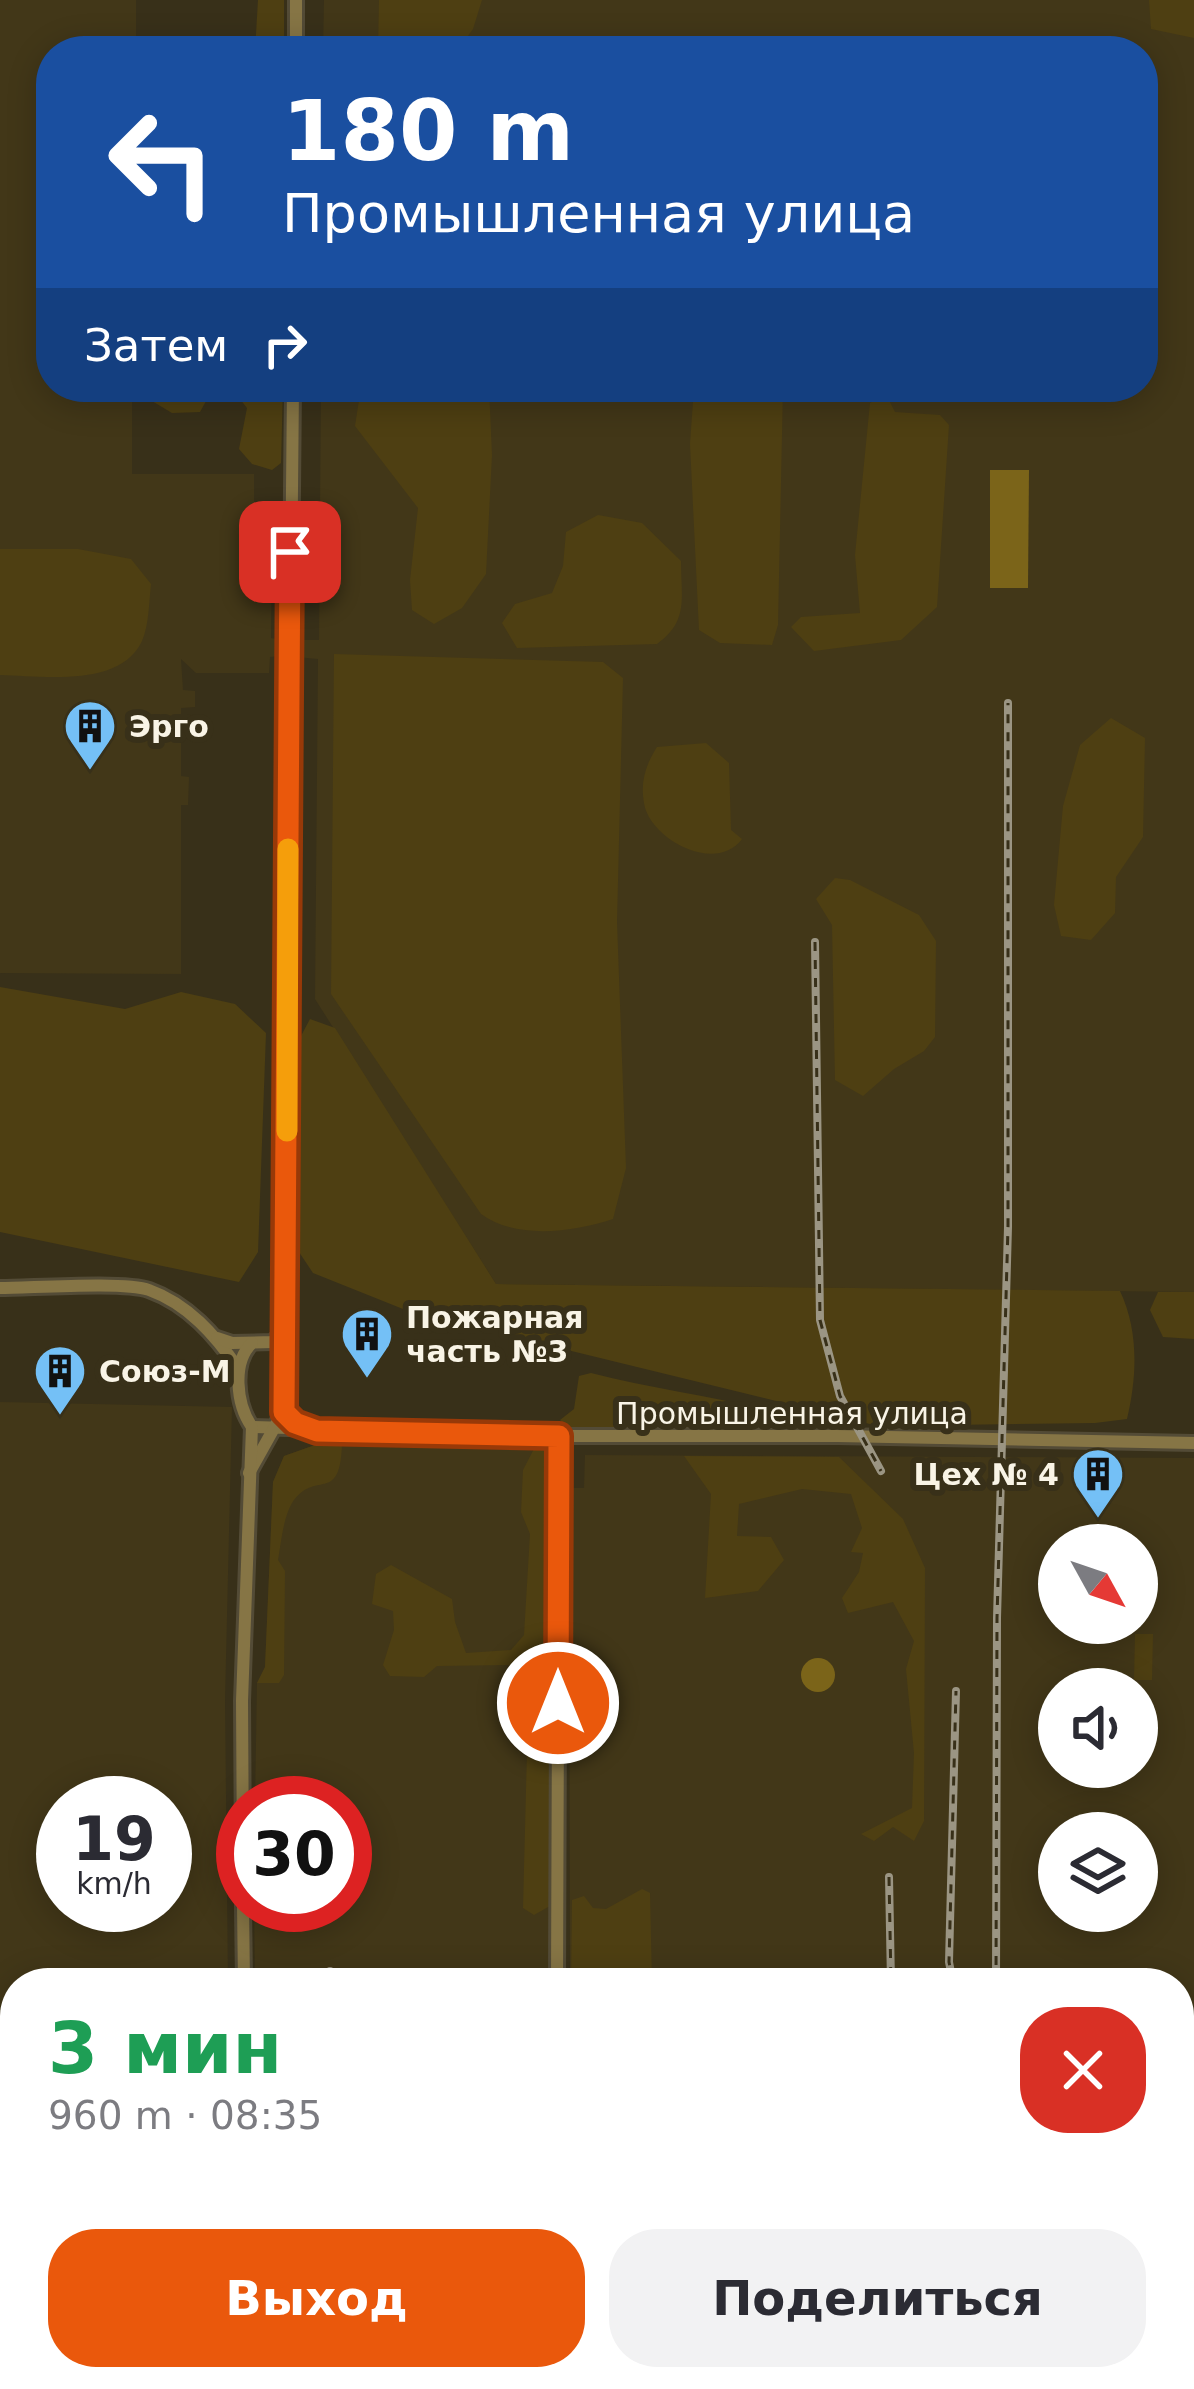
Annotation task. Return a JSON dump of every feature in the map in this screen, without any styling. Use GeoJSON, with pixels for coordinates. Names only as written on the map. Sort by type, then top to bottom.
{"type":"FeatureCollection","features":[{"type":"Feature","properties":{"kind":"street"},"geometry":{"type":"LineString","coordinates":[[296,0],[296,36]]}},
{"type":"Feature","properties":{"kind":"street"},"geometry":{"type":"LineString","coordinates":[[249,1473],[284,1412],[293,402]]}},
{"type":"Feature","properties":{"kind":"street"},"geometry":{"type":"LineString","coordinates":[[0,1288],[145,1288],[186,1310],[216,1337],[238,1368]]}},
{"type":"Feature","properties":{"kind":"street"},"geometry":{"type":"LineString","coordinates":[[216,1337],[272,1342],[286,1330]]}},
{"type":"Feature","properties":{"kind":"street"},"geometry":{"type":"LineString","coordinates":[[272,1342],[285,1355]]}},
{"type":"Feature","properties":{"kind":"street"},"geometry":{"type":"LineString","coordinates":[[242,1776],[252,1427],[245,1418],[238,1368],[242,1353],[252,1343]]}},
{"type":"Feature","properties":{"kind":"street"},"geometry":{"type":"LineString","coordinates":[[284,1412],[295,1423],[317,1431]]}},
{"type":"Feature","properties":{"kind":"street","name":"Промышленная улица"},"geometry":{"type":"LineString","coordinates":[[252,1427],[559,1436],[1194,1443]]}},
{"type":"Feature","properties":{"kind":"street"},"geometry":{"type":"LineString","coordinates":[[557,1968],[559,1436]]}},
{"type":"Feature","properties":{"kind":"street"},"geometry":{"type":"LineString","coordinates":[[243,1932],[244,1968]]}},
{"type":"Feature","properties":{"kind":"shaded area"},"geometry":{"type":"Polygon","coordinates":[[[0,0],[136,0],[136,36],[36,36],[36,402],[132,402],[132,474],[254,474],[254,532],[272,533],[271,638],[281,640],[280,656],[270,657],[269,673],[196,673],[181,659],[183,690],[195,691],[195,707],[181,708],[181,776],[189,777],[188,805],[181,805],[181,974],[0,973],[0,0]]]}},
{"type":"Feature","properties":{"kind":"shaded area"},"geometry":{"type":"Polygon","coordinates":[[[258,0],[284,0],[284,36],[256,36],[258,0]]]}},
{"type":"Feature","properties":{"kind":"shaded area"},"geometry":{"type":"Polygon","coordinates":[[[324,0],[1194,0],[1194,1292],[496,1284],[315,999],[318,659],[296,657],[296,640],[319,640],[321,402],[1158,402],[1158,36],[323,36],[324,0]]]}},
{"type":"Feature","properties":{"kind":"shaded area"},"geometry":{"type":"Polygon","coordinates":[[[379,0],[482,0],[468,36],[378,36],[379,0]]]}},
{"type":"Feature","properties":{"kind":"shaded area"},"geometry":{"type":"Polygon","coordinates":[[[1149,0],[1194,0],[1194,38],[1151,29],[1149,0]]]}},
{"type":"Feature","properties":{"kind":"shaded area"},"geometry":{"type":"Polygon","coordinates":[[[154,402],[206,402],[200,412],[172,413],[154,402]]]}},
{"type":"Feature","properties":{"kind":"shaded area"},"geometry":{"type":"Polygon","coordinates":[[[242,402],[283,402],[281,463],[272,470],[252,464],[239,449],[247,408],[242,402]]]}},
{"type":"Feature","properties":{"kind":"shaded area"},"geometry":{"type":"Polygon","coordinates":[[[359,402],[490,402],[486,574],[462,608],[434,624],[412,610],[410,580],[418,508],[355,426],[359,402]]]}},
{"type":"Feature","properties":{"kind":"shaded area"},"geometry":{"type":"Polygon","coordinates":[[[693,402],[783,402],[778,625],[772,645],[720,643],[699,630],[690,444],[693,402]]]}},
{"type":"Feature","properties":{"kind":"shaded area"},"geometry":{"type":"Polygon","coordinates":[[[890,402],[895,412],[940,415],[949,425],[937,607],[901,640],[814,651],[791,627],[801,617],[860,613],[855,555],[870,403],[890,402]]]}},
{"type":"Feature","properties":{"kind":"shaded area"},"geometry":{"type":"Polygon","coordinates":[[[990,470],[1029,470],[1028,588],[990,588],[990,470]]]}},
{"type":"Feature","properties":{"kind":"shaded area"},"geometry":{"type":"Polygon","coordinates":[[[598,515],[642,523],[681,561],[681,608],[674,627],[657,644],[517,648],[502,623],[515,604],[552,593],[563,566],[566,532],[598,515]]]}},
{"type":"Feature","properties":{"kind":"shaded area"},"geometry":{"type":"Polygon","coordinates":[[[0,549],[78,549],[131,559],[151,584],[142,641],[131,656],[99,673],[0,675],[0,549]]]}},
{"type":"Feature","properties":{"kind":"shaded area"},"geometry":{"type":"Polygon","coordinates":[[[334,654],[603,662],[623,678],[617,922],[626,1168],[613,1219],[546,1231],[511,1228],[481,1214],[331,994],[334,654]]]}},
{"type":"Feature","properties":{"kind":"shaded area"},"geometry":{"type":"Polygon","coordinates":[[[1111,718],[1145,738],[1143,837],[1116,877],[1115,913],[1091,940],[1061,936],[1054,905],[1063,806],[1080,745],[1111,718]]]}},
{"type":"Feature","properties":{"kind":"shaded area"},"geometry":{"type":"Polygon","coordinates":[[[706,743],[729,763],[731,830],[742,839],[716,853],[700,853],[670,839],[649,816],[643,795],[645,774],[657,747],[706,743]]]}},
{"type":"Feature","properties":{"kind":"shaded area"},"geometry":{"type":"Polygon","coordinates":[[[835,878],[850,880],[919,915],[936,941],[935,1037],[924,1051],[863,1096],[835,1080],[832,925],[816,899],[835,878]]]}},
{"type":"Feature","properties":{"kind":"shaded area"},"geometry":{"type":"Polygon","coordinates":[[[0,987],[125,1009],[181,992],[235,1004],[266,1033],[258,1252],[239,1282],[0,1232],[0,987]]]}},
{"type":"Feature","properties":{"kind":"shaded area"},"geometry":{"type":"Polygon","coordinates":[[[310,1019],[335,1028],[496,1284],[1120,1291],[1131,1322],[1134,1354],[1127,1419],[878,1426],[408,1311],[313,1273],[299,1252],[301,1036],[310,1019]]]}},
{"type":"Feature","properties":{"kind":"shaded area"},"geometry":{"type":"Polygon","coordinates":[[[1158,1292],[1194,1292],[1194,1339],[1163,1337],[1150,1310],[1158,1292]]]}},
{"type":"Feature","properties":{"kind":"shaded area"},"geometry":{"type":"Polygon","coordinates":[[[591,1373],[765,1410],[790,1417],[792,1423],[781,1428],[568,1430],[560,1420],[574,1409],[579,1376],[591,1373]]]}},
{"type":"Feature","properties":{"kind":"shaded area"},"geometry":{"type":"Polygon","coordinates":[[[0,1402],[232,1407],[226,1776],[216,1776],[216,1932],[227,1932],[228,1968],[0,1968],[0,1402]]]}},
{"type":"Feature","properties":{"kind":"shaded area"},"geometry":{"type":"Polygon","coordinates":[[[342,1444],[337,1474],[301,1493],[286,1516],[278,1560],[285,1571],[284,1675],[279,1683],[257,1683],[265,1667],[273,1482],[284,1456],[315,1445],[342,1444]]]}},
{"type":"Feature","properties":{"kind":"shaded area"},"geometry":{"type":"Polygon","coordinates":[[[315,1445],[550,1445],[549,1968],[255,1968],[254,1932],[372,1932],[372,1776],[255,1776],[257,1683],[265,1667],[273,1482],[284,1456],[315,1445]]]}},
{"type":"Feature","properties":{"kind":"shaded area"},"geometry":{"type":"Polygon","coordinates":[[[536,1445],[550,1445],[550,1906],[534,1915],[523,1908],[529,1672],[508,1665],[437,1666],[424,1677],[390,1676],[383,1665],[394,1630],[393,1611],[372,1604],[376,1574],[391,1565],[452,1599],[466,1653],[511,1650],[524,1635],[530,1534],[521,1512],[523,1470],[536,1445]]]}},
{"type":"Feature","properties":{"kind":"shaded area"},"geometry":{"type":"Polygon","coordinates":[[[585,1455],[1194,1458],[1194,1968],[570,1968],[569,1488],[584,1488],[585,1455]]]}},
{"type":"Feature","properties":{"kind":"shaded area"},"geometry":{"type":"Polygon","coordinates":[[[684,1456],[839,1457],[903,1519],[925,1568],[924,1821],[914,1841],[893,1827],[874,1841],[861,1834],[912,1808],[914,1753],[906,1669],[914,1641],[893,1602],[848,1613],[842,1598],[859,1572],[863,1553],[851,1552],[862,1528],[851,1494],[802,1489],[739,1504],[737,1536],[771,1537],[784,1560],[758,1591],[705,1598],[711,1494],[684,1456]]]}},
{"type":"Feature","properties":{"kind":"shaded area"},"geometry":{"type":"Polygon","coordinates":[[[1135,1644],[1153,1644],[1152,1668],[1134,1668],[1135,1644]]]}},
{"type":"Feature","properties":{"kind":"shaded area"},"geometry":{"type":"Polygon","coordinates":[[[818,1658],[830,1663],[835,1675],[830,1687],[818,1692],[806,1687],[801,1675],[806,1663],[818,1658]]]}},
{"type":"Feature","properties":{"kind":"shaded area"},"geometry":{"type":"Polygon","coordinates":[[[642,1889],[650,1893],[652,1968],[571,1968],[572,1900],[584,1896],[593,1908],[606,1909],[642,1889]]]}},
{"type":"Feature","properties":{"kind":"railway"},"geometry":{"type":"LineString","coordinates":[[996,1968],[997,1618],[1008,1227],[1008,703]]}},
{"type":"Feature","properties":{"kind":"railway"},"geometry":{"type":"LineString","coordinates":[[815,942],[820,1320],[840,1396],[881,1471]]}},
{"type":"Feature","properties":{"kind":"railway"},"geometry":{"type":"LineString","coordinates":[[950,1968],[956,1691]]}},
{"type":"Feature","properties":{"kind":"railway"},"geometry":{"type":"LineString","coordinates":[[889,1877],[891,1968]]}},
{"type":"Feature","properties":{"kind":"slow traffic"},"geometry":{"type":"LineString","coordinates":[[287,1131],[288,849]]}},
{"type":"Feature","properties":{"kind":"place","name":"Эрго"},"geometry":{"type":"Point","coordinates":[90,772]}},
{"type":"Feature","properties":{"kind":"place","name":"Пожарная часть №3"},"geometry":{"type":"Point","coordinates":[367,1380]}},
{"type":"Feature","properties":{"kind":"place","name":"Союз-М"},"geometry":{"type":"Point","coordinates":[60,1417]}},
{"type":"Feature","properties":{"kind":"place","name":"Цех № 4"},"geometry":{"type":"Point","coordinates":[1098,1520]}},
{"type":"Feature","properties":{"kind":"route"},"geometry":{"type":"LineString","coordinates":[[290,552],[284,1412],[295,1423],[317,1431],[559,1436],[558,1703]]}}]}
